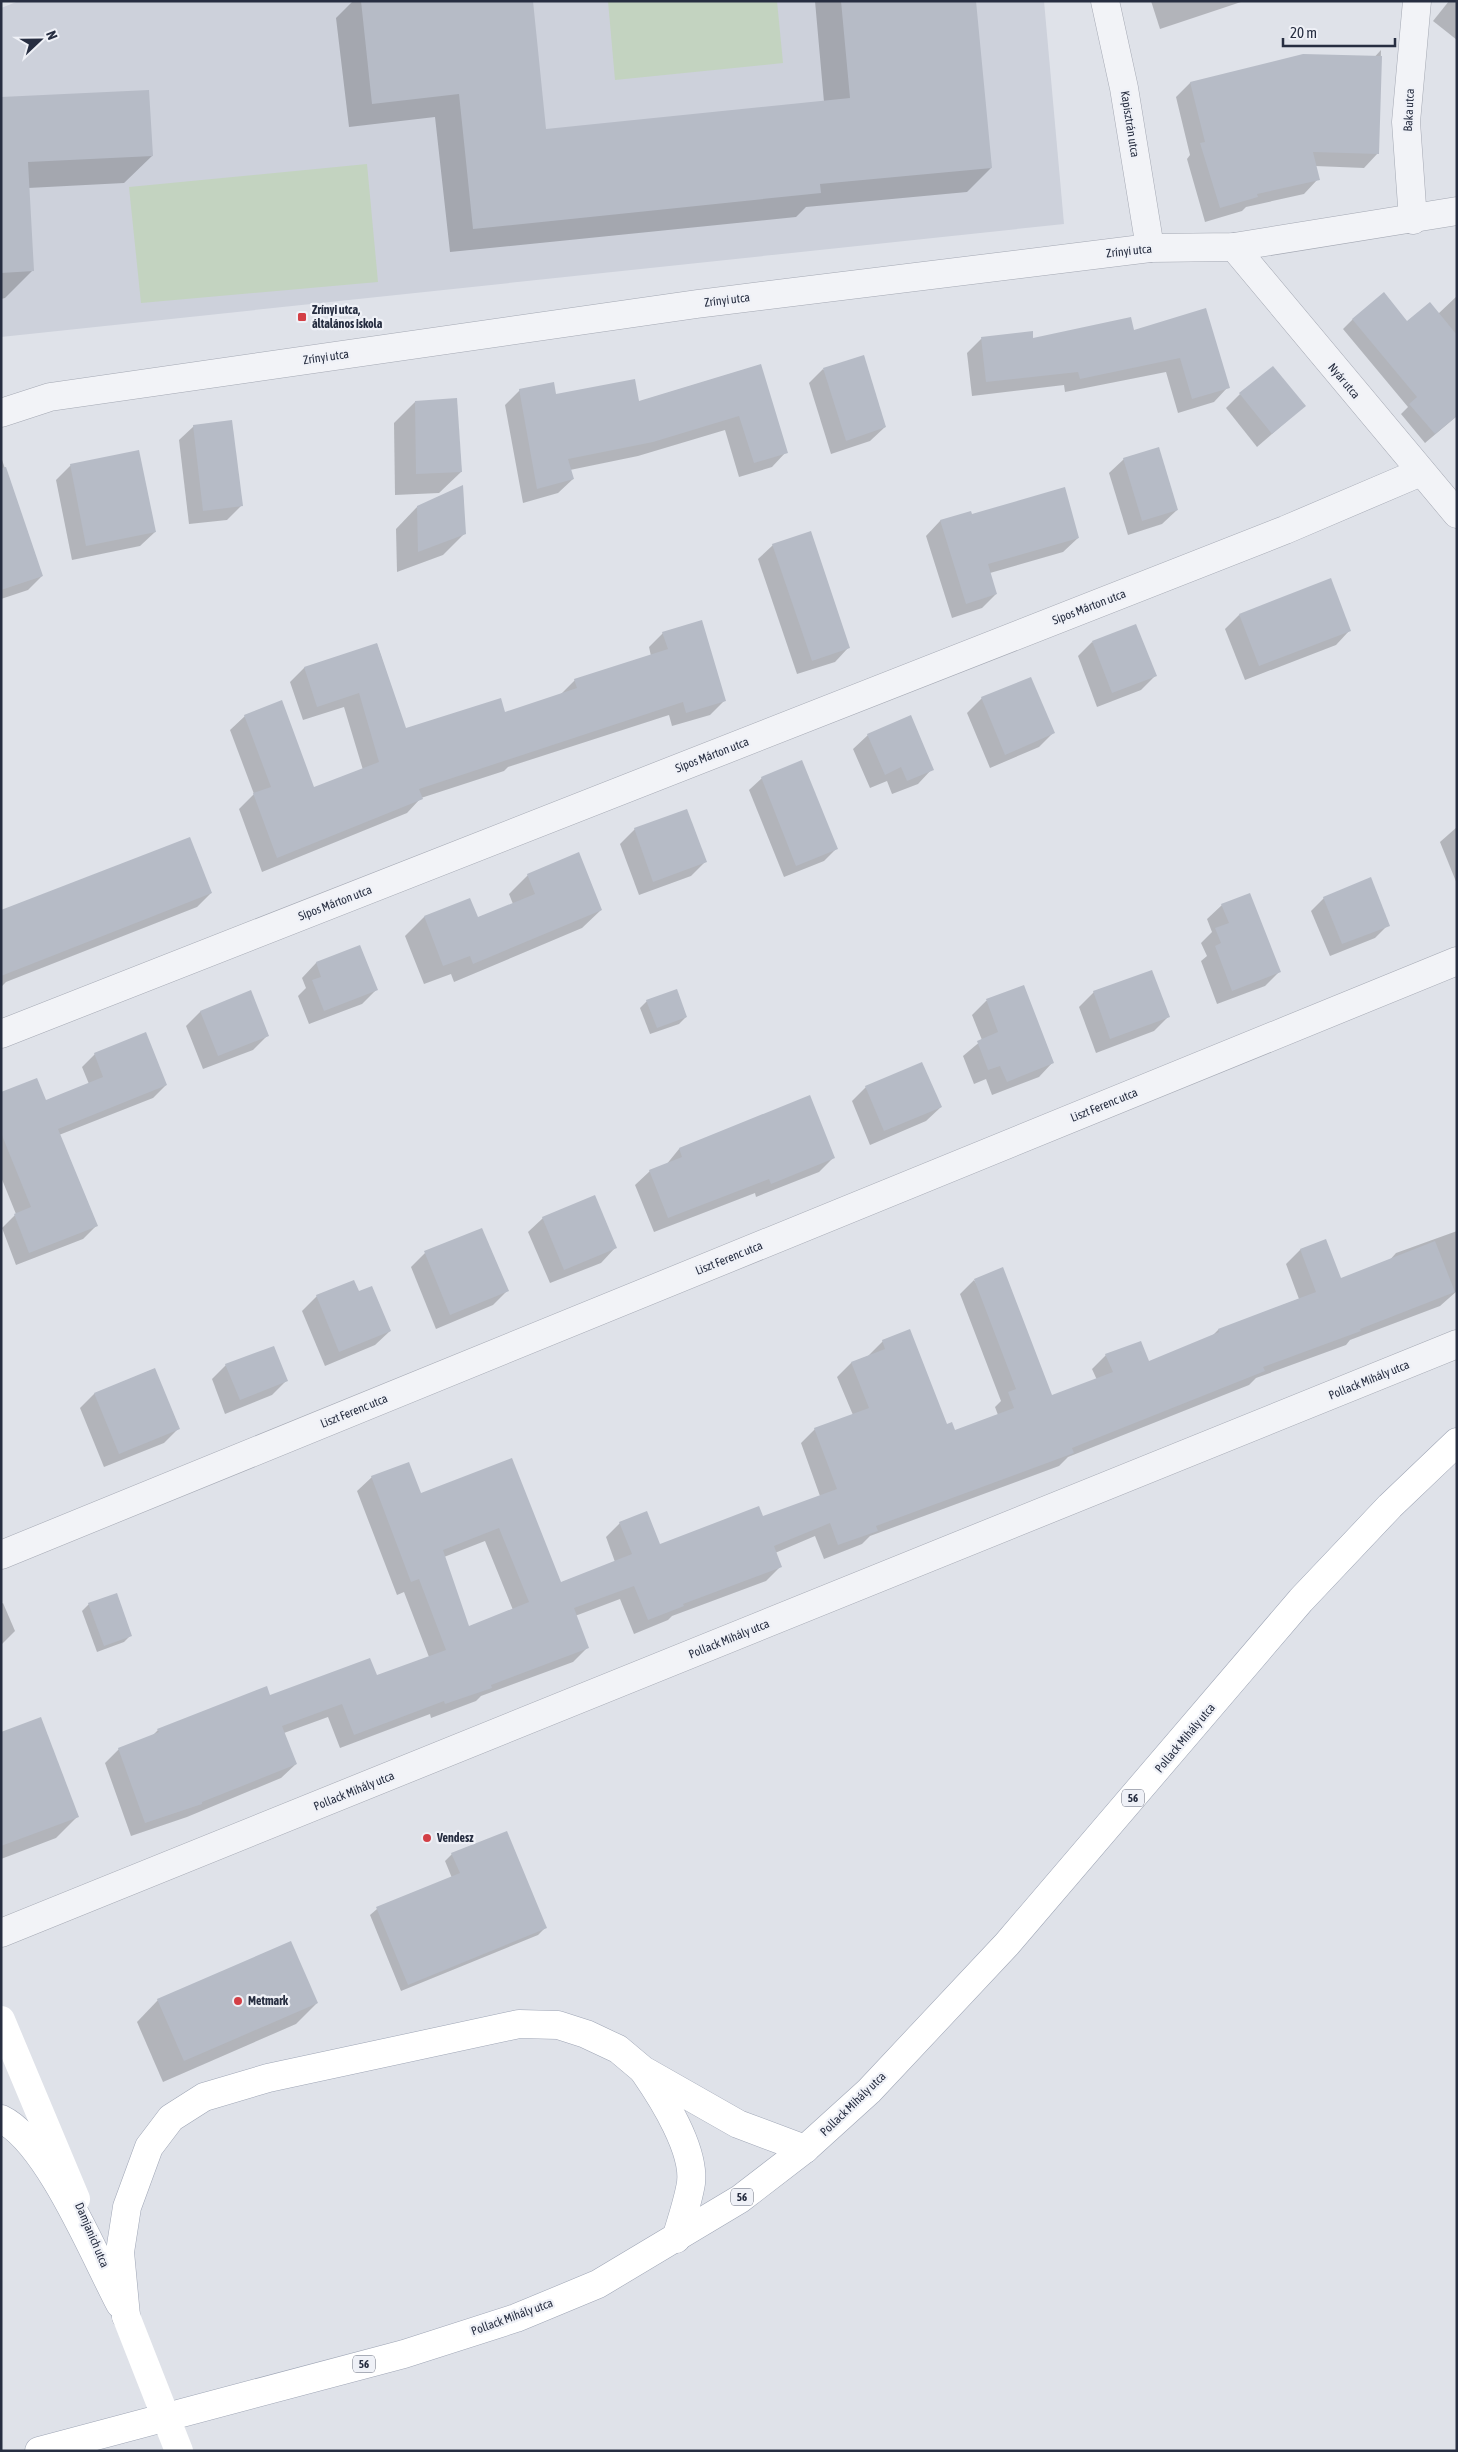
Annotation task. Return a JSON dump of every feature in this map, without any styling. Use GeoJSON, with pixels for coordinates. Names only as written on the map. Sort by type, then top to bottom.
{"type":"FeatureCollection","features":[{"type":"Feature","properties":{"kind":"main road","name":"Pollack Mihály utca"},"geometry":{"type":"LineString","coordinates":[[39,2451],[404,2354],[507,2321],[598,2284],[740,2199],[805,2149],[869,2091],[1007,1944],[1301,1600],[1390,1506],[1457,1442]]}},
{"type":"Feature","properties":{"kind":"main road","name":"Damjanich utca"},"geometry":{"type":"LineString","coordinates":[[1,2020],[126,2316],[180,2451]]}},
{"type":"Feature","properties":{"kind":"main road"},"geometry":{"type":"LineString","coordinates":[[126,2316],[120,2252],[127,2207],[149,2148],[171,2118],[204,2097],[268,2078],[519,2024],[558,2025],[586,2034],[618,2050],[643,2070],[738,2124],[805,2149]]}},
{"type":"Feature","properties":{"kind":"main road"},"geometry":{"type":"LineString","coordinates":[[643,2070],[662,2098],[687,2154],[691,2181],[676,2239]]}},
{"type":"Feature","properties":{"kind":"main road"},"geometry":{"type":"LineString","coordinates":[[1,2119],[12,2124],[34,2146],[57,2182],[126,2316]]}},
{"type":"Feature","properties":{"kind":"street","name":"Kapisztrán utca"},"geometry":{"type":"LineString","coordinates":[[1105,1],[1124,88],[1150,248]]}},
{"type":"Feature","properties":{"kind":"street","name":"Baka utca"},"geometry":{"type":"LineString","coordinates":[[1413,220],[1406,122],[1417,1]]}},
{"type":"Feature","properties":{"kind":"street","name":"Zrínyi utca"},"geometry":{"type":"LineString","coordinates":[[1,413],[50,397],[697,304],[1150,248],[1234,247],[1457,212]]}},
{"type":"Feature","properties":{"kind":"street","name":"Nyár utca"},"geometry":{"type":"LineString","coordinates":[[1234,247],[1457,514]]}},
{"type":"Feature","properties":{"kind":"street","name":"Sipos Márton utca"},"geometry":{"type":"LineString","coordinates":[[1,1034],[1285,530],[1421,472]]}},
{"type":"Feature","properties":{"kind":"street","name":"Liszt Ferenc utca"},"geometry":{"type":"LineString","coordinates":[[1,1555],[1457,961]]}},
{"type":"Feature","properties":{"kind":"street","name":"Pollack Mihály utca"},"geometry":{"type":"LineString","coordinates":[[3,1929],[1457,1344]]}},
{"type":"Feature","properties":{"kind":"shaded area"},"geometry":{"type":"Polygon","coordinates":[[[19,1],[1044,1],[1064,224],[1,337],[1,8],[19,1]]]}},
{"type":"Feature","properties":{"kind":"green space"},"geometry":{"type":"Polygon","coordinates":[[[608,1],[777,1],[783,63],[615,80],[608,1]]]}},
{"type":"Feature","properties":{"kind":"green space"},"geometry":{"type":"Polygon","coordinates":[[[367,164],[378,282],[141,303],[129,187],[367,164]]]}},
{"type":"Feature","properties":{"kind":"building"},"geometry":{"type":"Polygon","coordinates":[[[361,1],[533,1],[546,129],[850,98],[841,1],[976,1],[992,168],[820,184],[821,193],[473,229],[459,94],[372,104],[361,1]]]}},
{"type":"Feature","properties":{"kind":"building"},"geometry":{"type":"Polygon","coordinates":[[[1303,54],[1382,56],[1379,154],[1313,152],[1320,180],[1257,194],[1258,197],[1220,208],[1200,143],[1205,142],[1190,82],[1303,54]]]}},
{"type":"Feature","properties":{"kind":"building"},"geometry":{"type":"Polygon","coordinates":[[[149,90],[153,156],[28,162],[34,271],[1,273],[1,97],[149,90]]]}},
{"type":"Feature","properties":{"kind":"building"},"geometry":{"type":"Polygon","coordinates":[[[1384,292],[1407,321],[1430,302],[1457,335],[1457,416],[1435,434],[1409,404],[1417,397],[1352,319],[1384,292]]]}},
{"type":"Feature","properties":{"kind":"building"},"geometry":{"type":"Polygon","coordinates":[[[1206,308],[1230,388],[1192,399],[1180,358],[1080,379],[1078,372],[986,382],[981,337],[1033,331],[1033,338],[1131,317],[1134,330],[1206,308]]]}},
{"type":"Feature","properties":{"kind":"building"},"geometry":{"type":"Polygon","coordinates":[[[864,355],[886,427],[846,441],[823,368],[864,355]]]}},
{"type":"Feature","properties":{"kind":"building"},"geometry":{"type":"Polygon","coordinates":[[[761,364],[788,453],[754,463],[739,416],[653,442],[568,459],[574,479],[537,489],[519,389],[554,382],[556,394],[635,379],[639,401],[761,364]]]}},
{"type":"Feature","properties":{"kind":"building"},"geometry":{"type":"Polygon","coordinates":[[[1273,366],[1306,406],[1272,434],[1239,393],[1273,366]]]}},
{"type":"Feature","properties":{"kind":"building"},"geometry":{"type":"Polygon","coordinates":[[[457,398],[462,472],[416,474],[415,401],[457,398]]]}},
{"type":"Feature","properties":{"kind":"building"},"geometry":{"type":"Polygon","coordinates":[[[232,420],[243,506],[203,511],[193,425],[232,420]]]}},
{"type":"Feature","properties":{"kind":"building"},"geometry":{"type":"Polygon","coordinates":[[[1159,447],[1178,510],[1142,521],[1123,458],[1159,447]]]}},
{"type":"Feature","properties":{"kind":"building"},"geometry":{"type":"Polygon","coordinates":[[[139,450],[156,532],[86,546],[70,464],[139,450]]]}},
{"type":"Feature","properties":{"kind":"building"},"geometry":{"type":"Polygon","coordinates":[[[6,467],[43,576],[1,590],[1,468],[6,467]]]}},
{"type":"Feature","properties":{"kind":"building"},"geometry":{"type":"Polygon","coordinates":[[[463,485],[466,534],[418,552],[417,506],[463,485]]]}},
{"type":"Feature","properties":{"kind":"building"},"geometry":{"type":"Polygon","coordinates":[[[1065,487],[1079,538],[988,564],[997,594],[966,604],[940,520],[971,511],[972,514],[1065,487]]]}},
{"type":"Feature","properties":{"kind":"building"},"geometry":{"type":"Polygon","coordinates":[[[811,531],[850,648],[812,661],[772,544],[811,531]]]}},
{"type":"Feature","properties":{"kind":"building"},"geometry":{"type":"Polygon","coordinates":[[[1331,578],[1351,631],[1259,666],[1239,614],[1331,578]]]}},
{"type":"Feature","properties":{"kind":"building"},"geometry":{"type":"Polygon","coordinates":[[[702,620],[726,701],[686,713],[683,702],[419,789],[423,799],[277,858],[253,793],[271,787],[244,715],[282,700],[314,787],[379,762],[359,693],[317,707],[304,667],[377,643],[406,728],[501,698],[505,712],[577,688],[574,679],[668,649],[662,632],[702,620]]]}},
{"type":"Feature","properties":{"kind":"building"},"geometry":{"type":"Polygon","coordinates":[[[1136,624],[1157,676],[1112,693],[1092,641],[1136,624]]]}},
{"type":"Feature","properties":{"kind":"building"},"geometry":{"type":"Polygon","coordinates":[[[1031,677],[1055,733],[1005,755],[981,697],[1031,677]]]}},
{"type":"Feature","properties":{"kind":"building"},"geometry":{"type":"Polygon","coordinates":[[[911,715],[934,770],[907,781],[901,767],[885,775],[867,734],[911,715]]]}},
{"type":"Feature","properties":{"kind":"building"},"geometry":{"type":"Polygon","coordinates":[[[802,760],[838,849],[796,866],[761,777],[802,760]]]}},
{"type":"Feature","properties":{"kind":"building"},"geometry":{"type":"Polygon","coordinates":[[[687,809],[707,862],[653,882],[634,828],[687,809]]]}},
{"type":"Feature","properties":{"kind":"building"},"geometry":{"type":"Polygon","coordinates":[[[190,837],[212,893],[1,976],[1,910],[190,837]]]}},
{"type":"Feature","properties":{"kind":"building"},"geometry":{"type":"Polygon","coordinates":[[[579,852],[602,910],[473,964],[470,956],[443,966],[424,916],[470,898],[478,917],[535,894],[527,874],[579,852]]]}},
{"type":"Feature","properties":{"kind":"building"},"geometry":{"type":"Polygon","coordinates":[[[1371,877],[1390,926],[1342,944],[1323,897],[1371,877]]]}},
{"type":"Feature","properties":{"kind":"building"},"geometry":{"type":"Polygon","coordinates":[[[1250,893],[1281,972],[1232,991],[1215,946],[1221,943],[1215,928],[1229,923],[1221,904],[1250,893]]]}},
{"type":"Feature","properties":{"kind":"building"},"geometry":{"type":"Polygon","coordinates":[[[360,945],[378,990],[324,1011],[312,980],[321,977],[316,962],[360,945]]]}},
{"type":"Feature","properties":{"kind":"building"},"geometry":{"type":"Polygon","coordinates":[[[1152,970],[1170,1017],[1110,1039],[1093,991],[1152,970]]]}},
{"type":"Feature","properties":{"kind":"building"},"geometry":{"type":"Polygon","coordinates":[[[1024,985],[1054,1063],[1007,1082],[1000,1066],[988,1070],[977,1041],[998,1032],[986,999],[1024,985]]]}},
{"type":"Feature","properties":{"kind":"building"},"geometry":{"type":"Polygon","coordinates":[[[677,989],[687,1017],[657,1028],[646,1000],[677,989]]]}},
{"type":"Feature","properties":{"kind":"building"},"geometry":{"type":"Polygon","coordinates":[[[251,990],[269,1036],[218,1056],[200,1011],[251,990]]]}},
{"type":"Feature","properties":{"kind":"building"},"geometry":{"type":"Polygon","coordinates":[[[146,1032],[167,1085],[58,1129],[98,1226],[29,1253],[14,1214],[31,1207],[1,1133],[1,1092],[37,1078],[46,1100],[103,1077],[94,1053],[146,1032]]]}},
{"type":"Feature","properties":{"kind":"building"},"geometry":{"type":"Polygon","coordinates":[[[922,1062],[942,1107],[884,1131],[865,1086],[922,1062]]]}},
{"type":"Feature","properties":{"kind":"building"},"geometry":{"type":"Polygon","coordinates":[[[810,1095],[835,1158],[771,1184],[769,1179],[668,1218],[649,1170],[682,1157],[679,1148],[810,1095]]]}},
{"type":"Feature","properties":{"kind":"building"},"geometry":{"type":"Polygon","coordinates":[[[595,1195],[617,1248],[564,1270],[542,1217],[595,1195]]]}},
{"type":"Feature","properties":{"kind":"building"},"geometry":{"type":"Polygon","coordinates":[[[482,1228],[509,1291],[450,1315],[424,1251],[482,1228]]]}},
{"type":"Feature","properties":{"kind":"building"},"geometry":{"type":"Polygon","coordinates":[[[1326,1239],[1341,1278],[1435,1241],[1455,1292],[1360,1329],[1361,1331],[1263,1367],[1265,1371],[1072,1448],[1074,1453],[876,1526],[878,1531],[838,1545],[830,1523],[774,1546],[782,1567],[683,1604],[684,1606],[648,1620],[634,1586],[574,1608],[589,1648],[491,1685],[492,1688],[445,1704],[444,1701],[354,1735],[342,1704],[282,1726],[297,1764],[202,1802],[202,1804],[145,1823],[118,1748],[159,1732],[157,1729],[267,1686],[270,1695],[370,1658],[377,1675],[446,1650],[419,1579],[411,1582],[371,1476],[409,1462],[421,1493],[512,1458],[561,1582],[632,1554],[619,1522],[647,1511],[660,1544],[759,1506],[763,1516],[837,1489],[814,1428],[869,1408],[851,1362],[885,1349],[882,1340],[910,1329],[947,1424],[952,1422],[955,1430],[1014,1408],[1008,1392],[1016,1389],[974,1279],[1003,1267],[1052,1395],[1113,1372],[1105,1354],[1141,1341],[1149,1361],[1219,1332],[1218,1329],[1316,1292],[1300,1249],[1326,1239]],[[499,1528],[443,1550],[469,1626],[529,1602],[499,1528]]]}},
{"type":"Feature","properties":{"kind":"building"},"geometry":{"type":"Polygon","coordinates":[[[354,1280],[359,1291],[372,1286],[391,1331],[339,1352],[316,1295],[354,1280]]]}},
{"type":"Feature","properties":{"kind":"building"},"geometry":{"type":"Polygon","coordinates":[[[274,1346],[288,1381],[240,1400],[225,1364],[274,1346]]]}},
{"type":"Feature","properties":{"kind":"building"},"geometry":{"type":"Polygon","coordinates":[[[155,1368],[180,1429],[119,1454],[94,1393],[155,1368]]]}},
{"type":"Feature","properties":{"kind":"building"},"geometry":{"type":"Polygon","coordinates":[[[117,1593],[132,1636],[104,1646],[88,1603],[117,1593]]]}},
{"type":"Feature","properties":{"kind":"building"},"geometry":{"type":"Polygon","coordinates":[[[41,1717],[79,1817],[1,1846],[1,1732],[41,1717]]]}},
{"type":"Feature","properties":{"kind":"building"},"geometry":{"type":"Polygon","coordinates":[[[507,1831],[547,1928],[408,1985],[376,1907],[460,1873],[451,1853],[507,1831]]]}},
{"type":"Feature","properties":{"kind":"building","name":"Metmark"},"geometry":{"type":"Polygon","coordinates":[[[291,1941],[318,2003],[184,2061],[157,1999],[291,1941]]]}},
{"type":"Feature","properties":{"kind":"place","name":"Zrínyi utca, általános iskola"},"geometry":{"type":"Point","coordinates":[302,317]}},
{"type":"Feature","properties":{"kind":"place","name":"Vendesz"},"geometry":{"type":"Point","coordinates":[427,1838]}},
{"type":"Feature","properties":{"kind":"place","name":"Metmark"},"geometry":{"type":"Point","coordinates":[238,2001]}}]}
